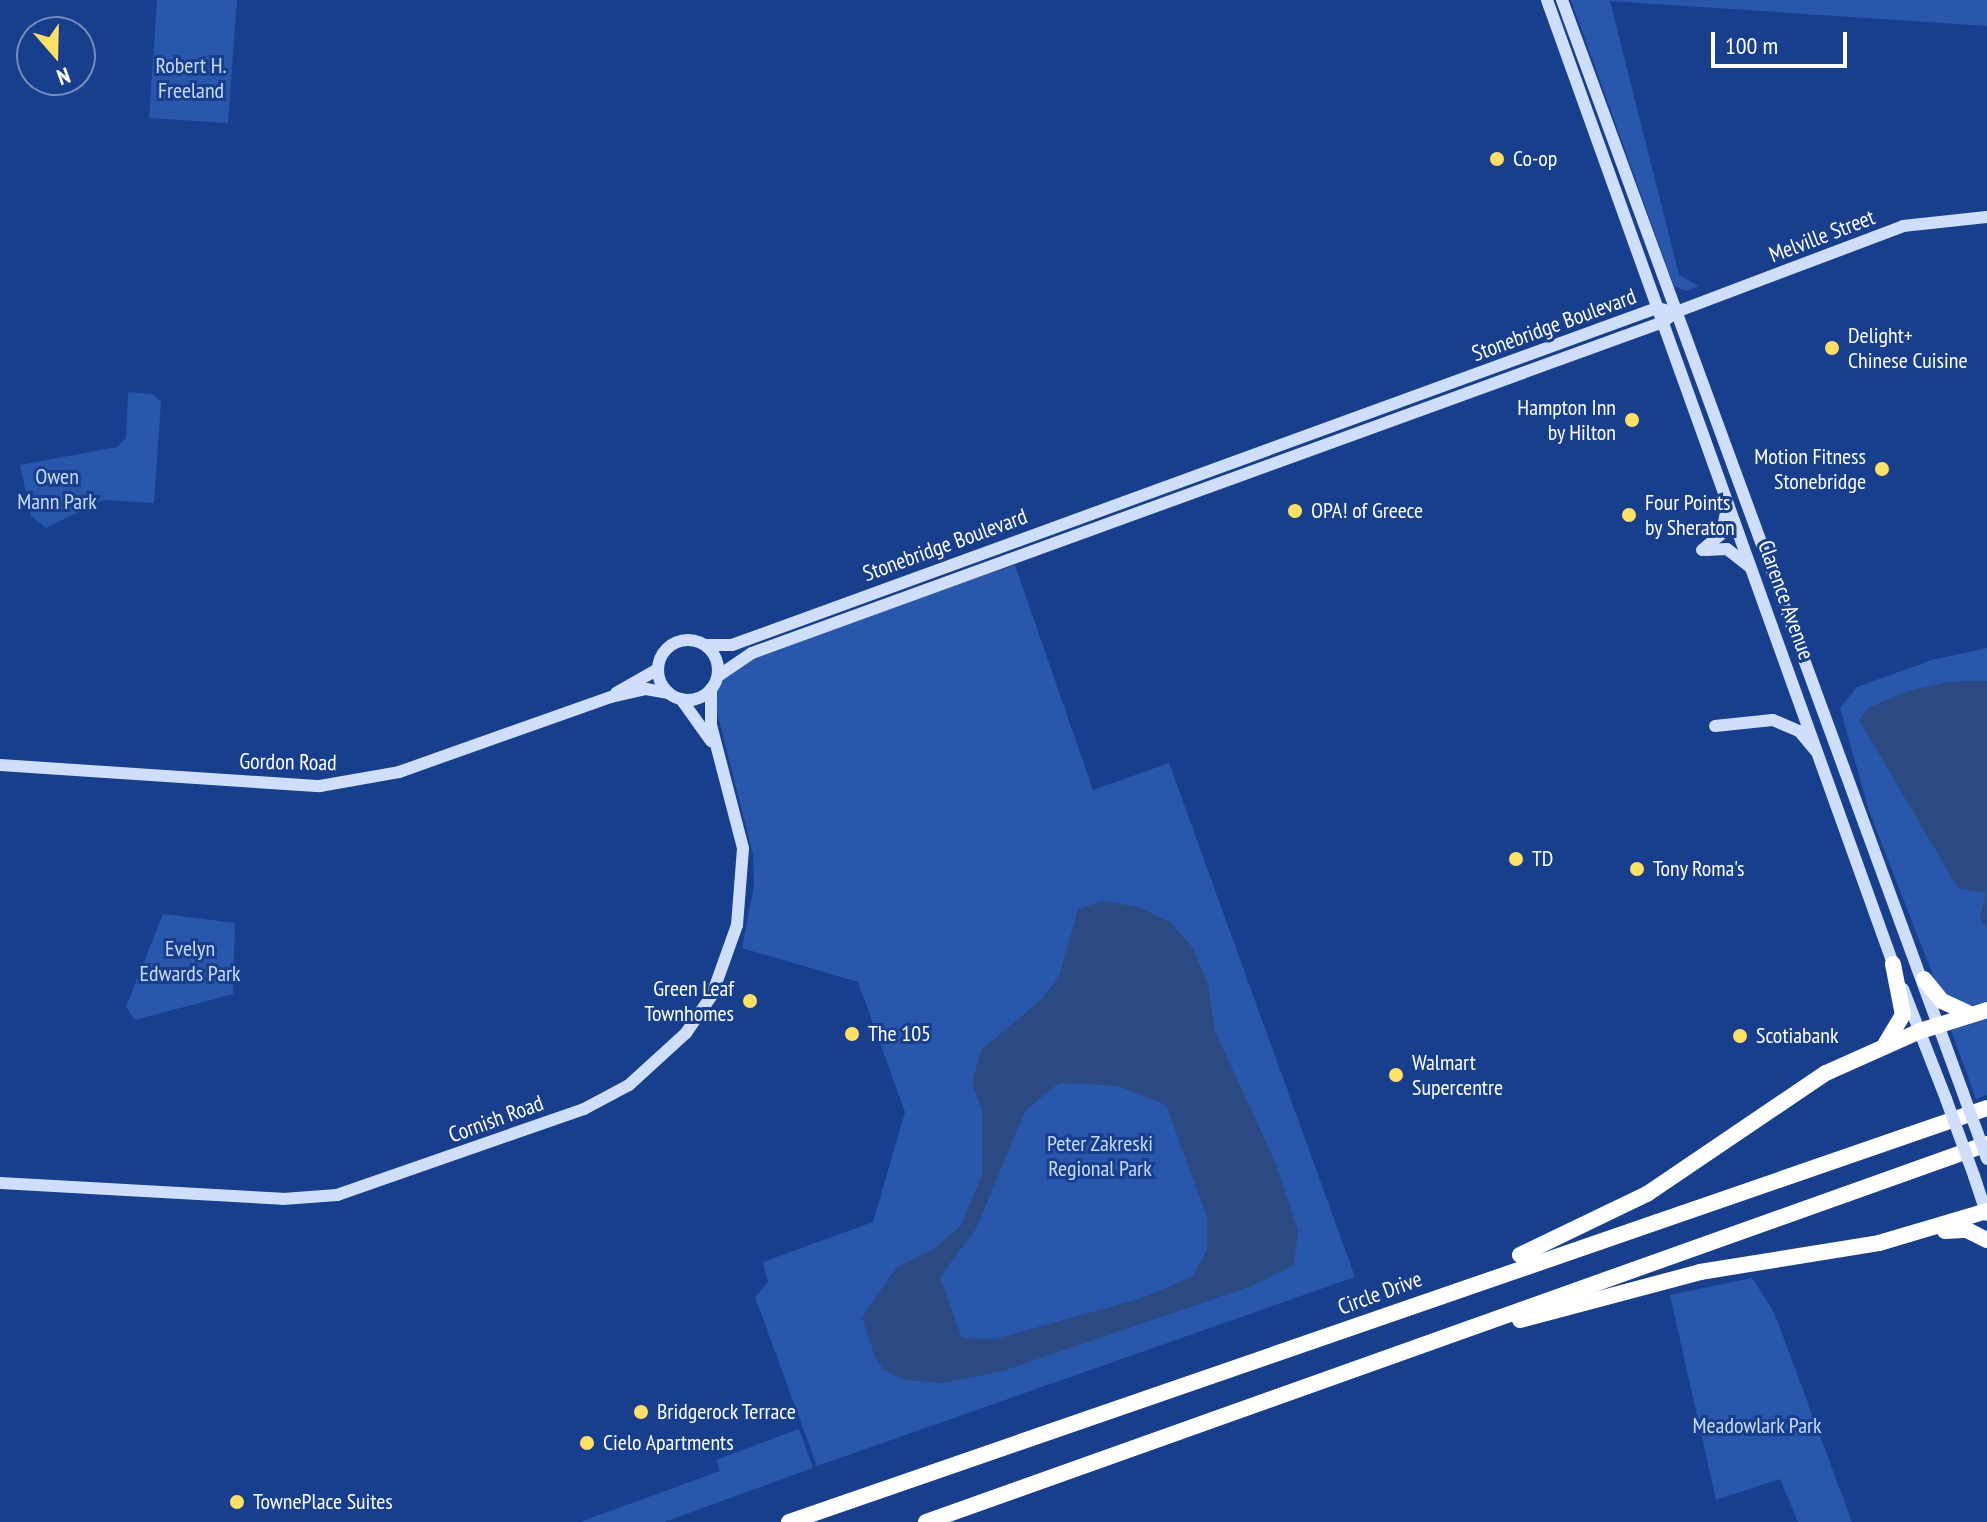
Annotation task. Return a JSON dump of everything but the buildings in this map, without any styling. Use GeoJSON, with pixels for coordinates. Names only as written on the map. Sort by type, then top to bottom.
{"type":"FeatureCollection","features":[{"type":"Feature","properties":{"kind":"highway"},"geometry":{"type":"LineString","coordinates":[[1878,1049],[1893,1037],[1903,1015],[1893,964]]}},
{"type":"Feature","properties":{"kind":"highway"},"geometry":{"type":"LineString","coordinates":[[1924,979],[1942,1001],[1978,1012]]}},
{"type":"Feature","properties":{"kind":"highway"},"geometry":{"type":"LineString","coordinates":[[1345,1329],[1587,1227],[1647,1194],[1797,1089],[1920,1031],[1978,1012]]}},
{"type":"Feature","properties":{"kind":"highway","name":"Circle Drive"},"geometry":{"type":"LineString","coordinates":[[789,1522],[1987,1108]]}},
{"type":"Feature","properties":{"kind":"highway"},"geometry":{"type":"LineString","coordinates":[[926,1522],[1987,1144]]}},
{"type":"Feature","properties":{"kind":"highway"},"geometry":{"type":"LineString","coordinates":[[1475,1327],[1570,1309],[1700,1272],[1911,1233],[1987,1212]]}},
{"type":"Feature","properties":{"kind":"highway"},"geometry":{"type":"LineString","coordinates":[[1911,1233],[1967,1230],[1987,1240]]}},
{"type":"Feature","properties":{"kind":"main road","name":"Clarence Avenue"},"geometry":{"type":"LineString","coordinates":[[1547,0],[1893,964],[1987,1212]]}},
{"type":"Feature","properties":{"kind":"main road","name":"Clarence Avenue"},"geometry":{"type":"LineString","coordinates":[[1562,0],[1924,979],[1987,1159]]}},
{"type":"Feature","properties":{"kind":"main road","name":"Melville Street"},"geometry":{"type":"LineString","coordinates":[[1676,312],[1903,226],[1987,217]]}},
{"type":"Feature","properties":{"kind":"main road","name":"Stonebridge Boulevard"},"geometry":{"type":"LineString","coordinates":[[706,645],[732,645],[1657,308],[1676,312]]}},
{"type":"Feature","properties":{"kind":"main road","name":"Stonebridge Boulevard"},"geometry":{"type":"LineString","coordinates":[[718,676],[752,653],[1663,322],[1676,312]]}},
{"type":"Feature","properties":{"kind":"main road"},"geometry":{"type":"LineString","coordinates":[[1727,496],[1722,533],[1702,550],[1734,552],[1755,574]]}},
{"type":"Feature","properties":{"kind":"main road"},"geometry":{"type":"LineString","coordinates":[[689,640],[706,645],[716,657],[718,676],[711,689],[695,699],[675,696],[658,669],[671,645],[689,640]]}},
{"type":"Feature","properties":{"kind":"main road","name":"Gordon Road"},"geometry":{"type":"LineString","coordinates":[[611,697],[658,669]]}},
{"type":"Feature","properties":{"kind":"main road","name":"Gordon Road"},"geometry":{"type":"LineString","coordinates":[[0,765],[320,786],[399,772],[611,697],[646,689],[675,696]]}},
{"type":"Feature","properties":{"kind":"main road","name":"Cornish Road"},"geometry":{"type":"LineString","coordinates":[[0,1183],[283,1199],[337,1195],[584,1109],[629,1085],[695,1021],[712,995],[737,925],[743,848],[709,712],[711,689]]}},
{"type":"Feature","properties":{"kind":"main road","name":"Cornish Road"},"geometry":{"type":"LineString","coordinates":[[675,696],[717,751]]}},
{"type":"Feature","properties":{"kind":"main road"},"geometry":{"type":"LineString","coordinates":[[1715,726],[1773,720],[1788,724],[1821,758]]}},
{"type":"Feature","properties":{"kind":"green space","name":"Robert H. Freeland"},"geometry":{"type":"Polygon","coordinates":[[[157,0],[237,0],[228,123],[149,118],[157,0]]]}},
{"type":"Feature","properties":{"kind":"green space"},"geometry":{"type":"Polygon","coordinates":[[[1571,0],[1987,0],[1987,26],[1610,1],[1679,275],[1699,286],[1686,291],[1674,286],[1571,0]]]}},
{"type":"Feature","properties":{"kind":"green space","name":"Owen Mann Park"},"geometry":{"type":"Polygon","coordinates":[[[128,392],[152,394],[161,402],[154,503],[103,500],[46,528],[31,516],[20,465],[117,447],[126,438],[128,392]]]}},
{"type":"Feature","properties":{"kind":"green space","name":"Peter Zakreski Regional Park"},"geometry":{"type":"Polygon","coordinates":[[[1015,565],[1093,790],[1169,763],[1355,1277],[817,1466],[755,1297],[768,1282],[763,1262],[873,1222],[905,1112],[858,982],[742,948],[754,886],[753,855],[713,696],[733,662],[749,655],[1015,565]]]}},
{"type":"Feature","properties":{"kind":"green space"},"geometry":{"type":"Polygon","coordinates":[[[1987,648],[1987,681],[1948,682],[1987,902],[1980,918],[1987,928],[1987,1002],[1966,1006],[1950,1001],[1937,986],[1869,811],[1840,708],[1857,687],[1932,660],[1987,648]]]}},
{"type":"Feature","properties":{"kind":"green space","name":"Evelyn Edwards Park"},"geometry":{"type":"Polygon","coordinates":[[[163,914],[235,923],[233,994],[135,1020],[126,1007],[163,914]]]}},
{"type":"Feature","properties":{"kind":"green space"},"geometry":{"type":"Polygon","coordinates":[[[1987,1019],[1987,1095],[1976,1099],[1951,1030],[1987,1019]]]}},
{"type":"Feature","properties":{"kind":"green space","name":"Meadowlark Park"},"geometry":{"type":"Polygon","coordinates":[[[1752,1278],[1774,1312],[1852,1522],[1798,1522],[1780,1479],[1716,1500],[1670,1295],[1752,1278]]]}},
{"type":"Feature","properties":{"kind":"green space"},"geometry":{"type":"Polygon","coordinates":[[[799,1429],[813,1468],[664,1522],[580,1522],[720,1471],[716,1460],[799,1429]]]}},
{"type":"Feature","properties":{"kind":"shaded area"},"geometry":{"type":"Polygon","coordinates":[[[1987,681],[1987,928],[1980,918],[1986,893],[1958,888],[1859,720],[1868,708],[1908,691],[1948,682],[1987,681]]]}},
{"type":"Feature","properties":{"kind":"shaded area"},"geometry":{"type":"Polygon","coordinates":[[[1102,901],[1138,907],[1170,922],[1192,947],[1208,983],[1215,1031],[1275,1162],[1298,1230],[1294,1265],[1249,1287],[1003,1371],[943,1383],[904,1380],[884,1370],[875,1357],[862,1317],[897,1267],[932,1250],[960,1227],[982,1175],[982,1110],[972,1083],[981,1050],[1041,1000],[1059,977],[1078,909],[1102,901]],[[1059,1083],[1025,1111],[976,1229],[940,1277],[962,1338],[995,1339],[1139,1299],[1192,1277],[1207,1250],[1207,1217],[1166,1105],[1118,1086],[1059,1083]]]}},
{"type":"Feature","properties":{"kind":"place","name":"Co-op"},"geometry":{"type":"Point","coordinates":[1497,159]}},
{"type":"Feature","properties":{"kind":"place","name":"Delight+ Chinese Cuisine"},"geometry":{"type":"Point","coordinates":[1832,348]}},
{"type":"Feature","properties":{"kind":"place","name":"Hampton Inn by Hilton"},"geometry":{"type":"Point","coordinates":[1632,420]}},
{"type":"Feature","properties":{"kind":"place","name":"Motion Fitness Stonebridge"},"geometry":{"type":"Point","coordinates":[1882,469]}},
{"type":"Feature","properties":{"kind":"place","name":"OPA! of Greece"},"geometry":{"type":"Point","coordinates":[1295,511]}},
{"type":"Feature","properties":{"kind":"place","name":"Four Points by Sheraton"},"geometry":{"type":"Point","coordinates":[1629,515]}},
{"type":"Feature","properties":{"kind":"place","name":"TD"},"geometry":{"type":"Point","coordinates":[1516,859]}},
{"type":"Feature","properties":{"kind":"place","name":"Tony Roma's"},"geometry":{"type":"Point","coordinates":[1637,869]}},
{"type":"Feature","properties":{"kind":"place","name":"Green Leaf Townhomes"},"geometry":{"type":"Point","coordinates":[750,1001]}},
{"type":"Feature","properties":{"kind":"place","name":"The 105"},"geometry":{"type":"Point","coordinates":[852,1034]}},
{"type":"Feature","properties":{"kind":"place","name":"Scotiabank"},"geometry":{"type":"Point","coordinates":[1740,1036]}},
{"type":"Feature","properties":{"kind":"place","name":"Walmart Supercentre"},"geometry":{"type":"Point","coordinates":[1396,1075]}},
{"type":"Feature","properties":{"kind":"place","name":"Bridgerock Terrace"},"geometry":{"type":"Point","coordinates":[641,1412]}},
{"type":"Feature","properties":{"kind":"place","name":"Cielo Apartments"},"geometry":{"type":"Point","coordinates":[587,1443]}},
{"type":"Feature","properties":{"kind":"place","name":"TownePlace Suites"},"geometry":{"type":"Point","coordinates":[237,1502]}}]}
